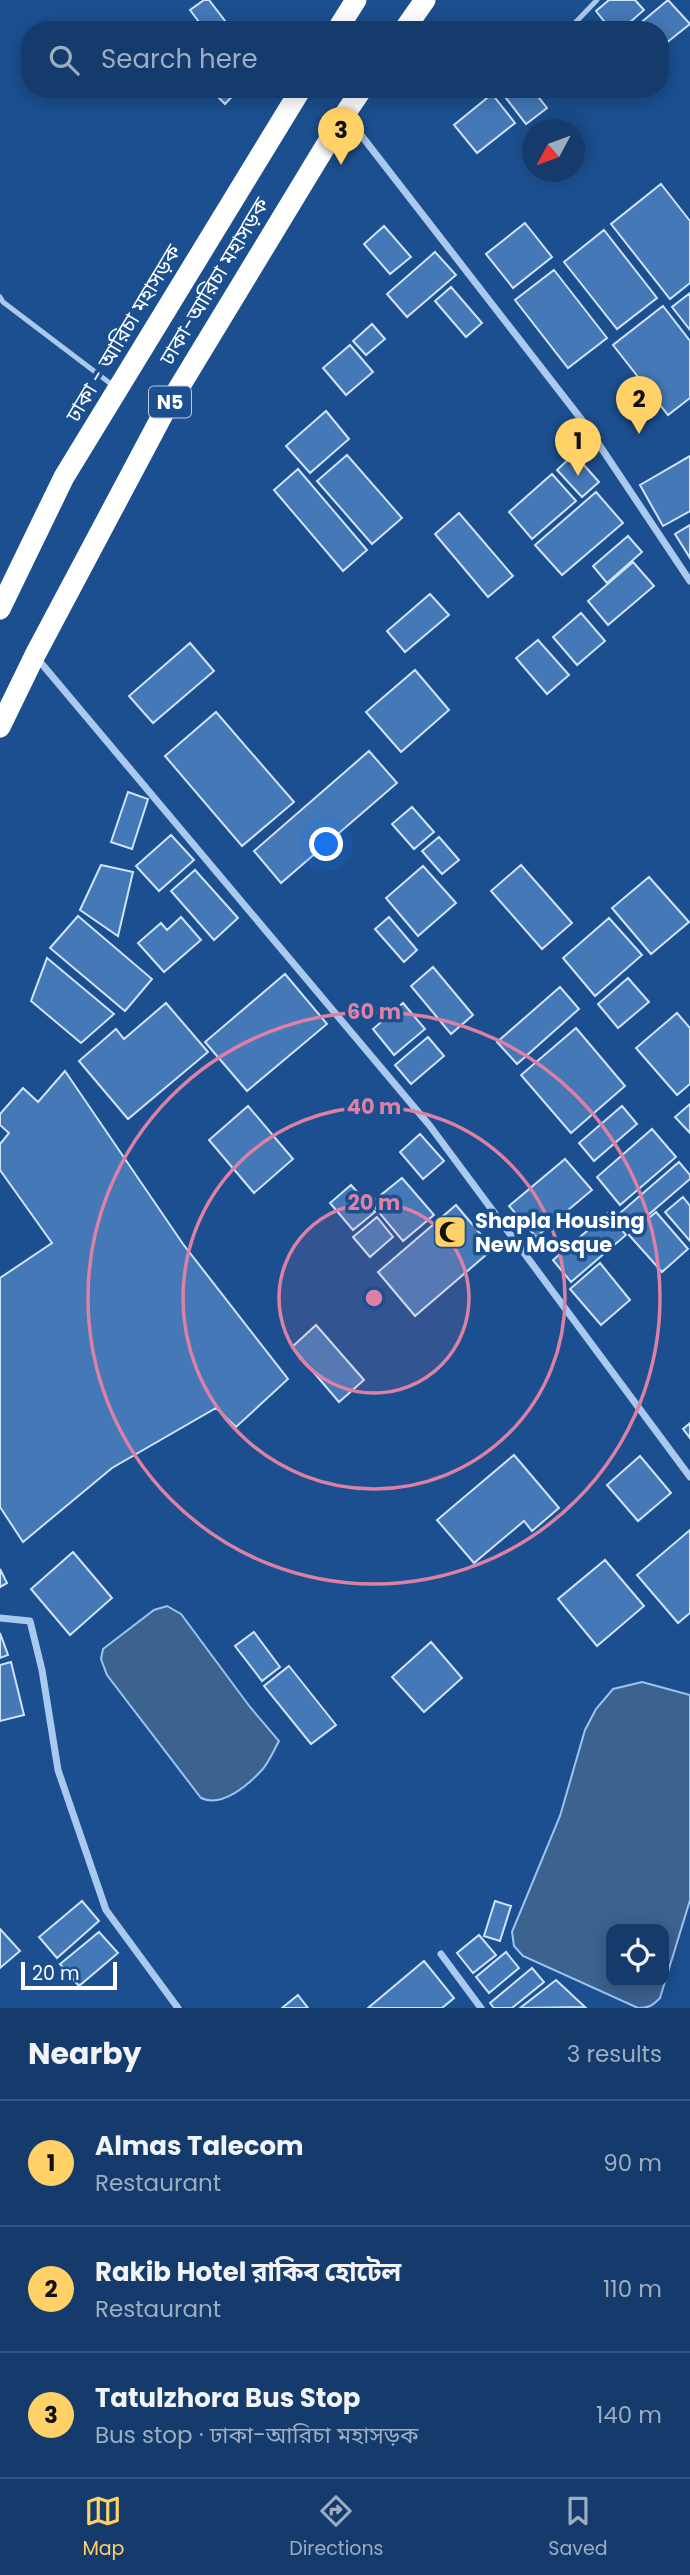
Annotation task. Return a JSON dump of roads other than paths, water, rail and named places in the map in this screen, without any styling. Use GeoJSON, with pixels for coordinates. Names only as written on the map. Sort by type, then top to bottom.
{"type":"FeatureCollection","features":[{"type":"Feature","properties":{"kind":"highway"},"geometry":{"type":"LineString","coordinates":[[343,21],[356,0]]}},
{"type":"Feature","properties":{"kind":"highway"},"geometry":{"type":"LineString","coordinates":[[412,21],[425,0]]}},
{"type":"Feature","properties":{"kind":"highway","name":"ঢাকা - আরিচা মহাসড়ক"},"geometry":{"type":"LineString","coordinates":[[0,610],[64,477],[296,98]]}},
{"type":"Feature","properties":{"kind":"highway","name":"ঢাকা-আরিচা মহাসড়ক"},"geometry":{"type":"LineString","coordinates":[[0,727],[35,655],[163,414],[356,98]]}},
{"type":"Feature","properties":{"kind":"street"},"geometry":{"type":"LineString","coordinates":[[345,114],[588,428],[690,581]]}},
{"type":"Feature","properties":{"kind":"street"},"geometry":{"type":"LineString","coordinates":[[35,655],[430,1126],[690,1477]]}},
{"type":"Feature","properties":{"kind":"street"},"geometry":{"type":"LineString","coordinates":[[0,1618],[30,1621],[42,1670],[58,1770],[106,1910],[178,2008]]}},
{"type":"Feature","properties":{"kind":"street"},"geometry":{"type":"LineString","coordinates":[[441,1954],[481,2008]]}},
{"type":"Feature","properties":{"kind":"lane"},"geometry":{"type":"LineString","coordinates":[[577,21],[597,0]]}},
{"type":"Feature","properties":{"kind":"lane"},"geometry":{"type":"LineString","coordinates":[[0,297],[118,389]]}},
{"type":"Feature","properties":{"kind":"water"},"geometry":{"type":"Polygon","coordinates":[[[167,1606],[181,1614],[250,1707],[279,1741],[256,1776],[234,1793],[217,1800],[201,1798],[107,1675],[101,1659],[103,1649],[154,1610],[167,1606]]]}},
{"type":"Feature","properties":{"kind":"water"},"geometry":{"type":"Polygon","coordinates":[[[642,1682],[690,1695],[690,1900],[669,1969],[669,1924],[606,1924],[606,1987],[663,1987],[660,1998],[650,2006],[642,2008],[523,1956],[514,1946],[512,1932],[560,1816],[585,1730],[596,1709],[613,1689],[642,1682]]]}},
{"type":"Feature","properties":{"kind":"place","name":"Tatulzhora Bus Stop"},"geometry":{"type":"Point","coordinates":[341,165]}},
{"type":"Feature","properties":{"kind":"place","name":"Rakib Hotel রাকিব হোটেল"},"geometry":{"type":"Point","coordinates":[639,434]}},
{"type":"Feature","properties":{"kind":"place","name":"Almas Talecom"},"geometry":{"type":"Point","coordinates":[578,476]}},
{"type":"Feature","properties":{"kind":"place","name":"Shapla Housing New Mosque"},"geometry":{"type":"Point","coordinates":[450,1232]}}]}
